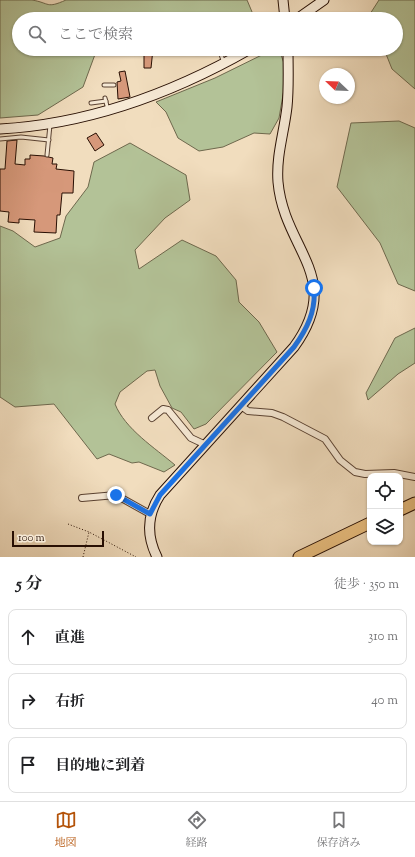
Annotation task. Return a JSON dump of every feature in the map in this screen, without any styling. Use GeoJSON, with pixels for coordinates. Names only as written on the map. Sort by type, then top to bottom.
{"type":"FeatureCollection","features":[{"type":"Feature","properties":{"kind":"highway"},"geometry":{"type":"LineString","coordinates":[[402,509],[415,503]]}},
{"type":"Feature","properties":{"kind":"highway"},"geometry":{"type":"LineString","coordinates":[[299,557],[367,524]]}},
{"type":"Feature","properties":{"kind":"street"},"geometry":{"type":"LineString","coordinates":[[283,0],[284,12]]}},
{"type":"Feature","properties":{"kind":"street"},"geometry":{"type":"LineString","coordinates":[[307,12],[324,0]]}},
{"type":"Feature","properties":{"kind":"street"},"geometry":{"type":"LineString","coordinates":[[0,129],[50,123],[109,111],[139,102],[169,90],[238,56]]}},
{"type":"Feature","properties":{"kind":"street"},"geometry":{"type":"LineString","coordinates":[[157,557],[150,540],[149,531],[150,514],[160,495],[303,335],[309,323],[315,300],[312,275],[308,263],[288,224],[278,184],[279,145],[288,91],[288,56]]}},
{"type":"Feature","properties":{"kind":"street"},"geometry":{"type":"LineString","coordinates":[[241,406],[248,411],[272,413],[283,417],[325,439],[340,460],[355,472],[365,474],[394,472],[415,478]]}},
{"type":"Feature","properties":{"kind":"street"},"geometry":{"type":"LineString","coordinates":[[152,418],[163,409],[168,410],[191,438],[206,445]]}},
{"type":"Feature","properties":{"kind":"street"},"geometry":{"type":"LineString","coordinates":[[82,498],[116,495],[150,514]]}},
{"type":"Feature","properties":{"kind":"lane"},"geometry":{"type":"LineString","coordinates":[[222,56],[224,64]]}},
{"type":"Feature","properties":{"kind":"lane"},"geometry":{"type":"LineString","coordinates":[[104,85],[114,85]]}},
{"type":"Feature","properties":{"kind":"lane"},"geometry":{"type":"LineString","coordinates":[[91,103],[105,99],[109,111]]}},
{"type":"Feature","properties":{"kind":"lane"},"geometry":{"type":"LineString","coordinates":[[47,155],[50,123]]}},
{"type":"Feature","properties":{"kind":"lane"},"geometry":{"type":"LineString","coordinates":[[0,139],[21,137],[49,140]]}},
{"type":"Feature","properties":{"kind":"path"},"geometry":{"type":"LineString","coordinates":[[68,524],[90,532],[136,557]]}},
{"type":"Feature","properties":{"kind":"path"},"geometry":{"type":"LineString","coordinates":[[83,557],[90,532]]}},
{"type":"Feature","properties":{"kind":"green space"},"geometry":{"type":"Polygon","coordinates":[[[0,0],[32,0],[51,5],[66,0],[247,0],[252,12],[12,12],[12,56],[94,56],[83,87],[38,115],[0,118],[0,0]]]}},
{"type":"Feature","properties":{"kind":"green space"},"geometry":{"type":"Polygon","coordinates":[[[379,0],[415,0],[415,89],[392,69],[387,56],[403,56],[403,12],[371,12],[379,0]]]}},
{"type":"Feature","properties":{"kind":"green space"},"geometry":{"type":"Polygon","coordinates":[[[260,56],[281,56],[287,72],[279,118],[270,134],[254,133],[223,147],[199,151],[178,138],[166,112],[156,102],[215,78],[260,56]]]}},
{"type":"Feature","properties":{"kind":"green space"},"geometry":{"type":"Polygon","coordinates":[[[399,121],[415,128],[415,291],[398,284],[380,243],[337,187],[351,123],[399,121]]]}},
{"type":"Feature","properties":{"kind":"green space"},"geometry":{"type":"Polygon","coordinates":[[[130,143],[186,175],[190,200],[165,218],[135,250],[139,269],[182,240],[216,256],[236,280],[239,302],[259,322],[277,352],[206,424],[194,429],[181,412],[172,408],[160,386],[155,370],[147,371],[120,392],[115,404],[126,422],[141,438],[175,465],[164,472],[139,462],[132,463],[109,454],[97,459],[54,404],[15,407],[0,397],[0,226],[13,231],[35,247],[60,238],[66,216],[88,187],[94,162],[130,143]]]}},
{"type":"Feature","properties":{"kind":"green space"},"geometry":{"type":"Polygon","coordinates":[[[415,328],[415,363],[398,374],[368,400],[366,393],[395,338],[415,328]]]}},
{"type":"Feature","properties":{"kind":"building"},"geometry":{"type":"Polygon","coordinates":[[[144,56],[152,56],[151,68],[144,68],[144,56]]]}},
{"type":"Feature","properties":{"kind":"building"},"geometry":{"type":"Polygon","coordinates":[[[125,71],[130,97],[118,99],[117,82],[121,81],[119,72],[125,71]]]}},
{"type":"Feature","properties":{"kind":"building"},"geometry":{"type":"Polygon","coordinates":[[[96,133],[104,145],[95,151],[87,138],[96,133]]]}},
{"type":"Feature","properties":{"kind":"building"},"geometry":{"type":"Polygon","coordinates":[[[17,140],[15,164],[25,165],[25,159],[30,159],[30,155],[44,156],[53,158],[52,164],[57,164],[56,169],[74,171],[73,193],[62,193],[60,215],[57,215],[56,233],[34,232],[35,220],[19,219],[19,223],[8,222],[9,212],[0,211],[0,169],[5,169],[7,141],[17,140]]]}},
{"type":"Feature","properties":{"kind":"route"},"geometry":{"type":"LineString","coordinates":[[116,495],[150,514],[160,495],[294,347],[303,335],[313,311],[315,300],[314,288]]}}]}
